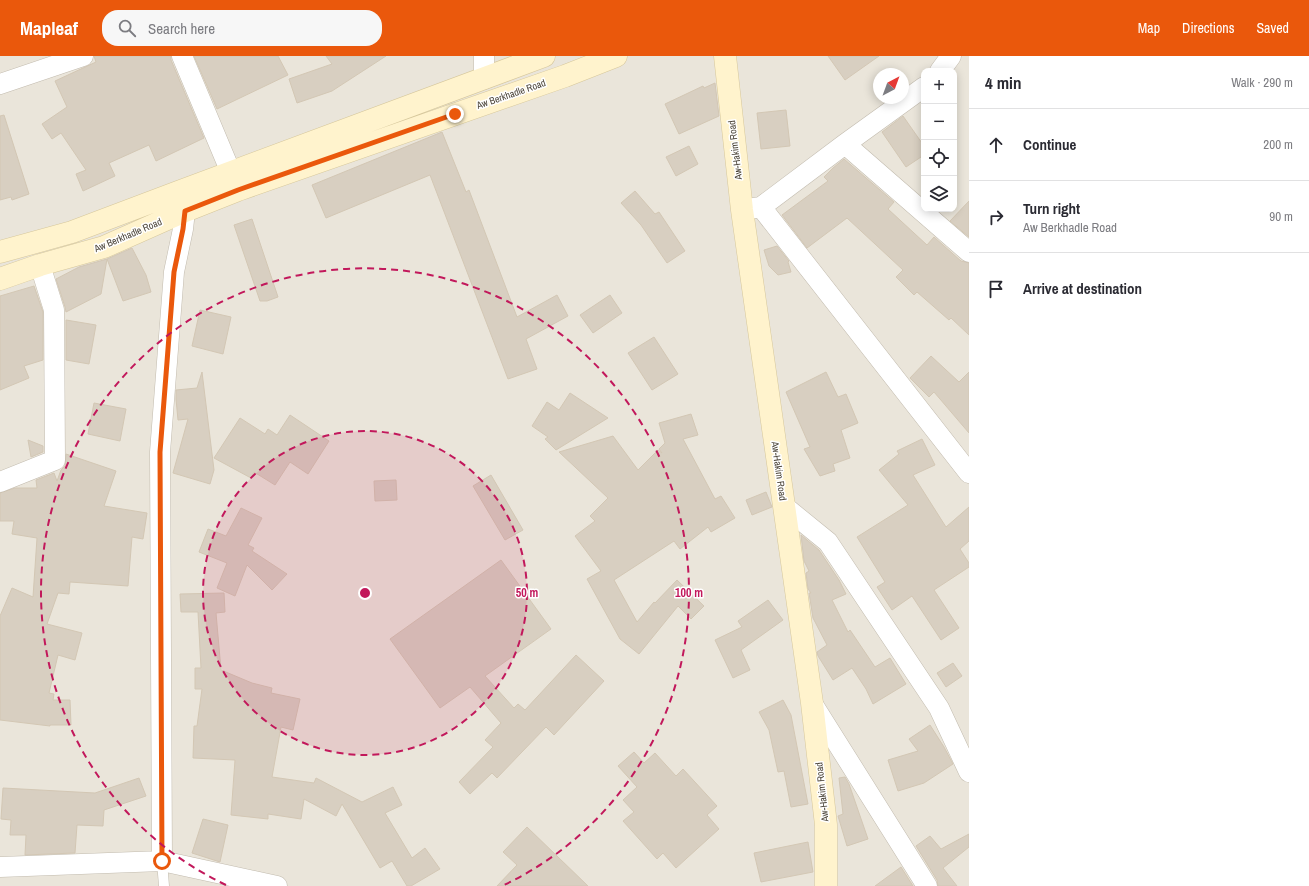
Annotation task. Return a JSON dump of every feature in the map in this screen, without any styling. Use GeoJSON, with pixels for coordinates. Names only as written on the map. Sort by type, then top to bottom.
{"type":"FeatureCollection","features":[{"type":"Feature","properties":{"kind":"main road","name":"Aw Berkhadle Road"},"geometry":{"type":"LineString","coordinates":[[0,252],[181,201],[544,56]]}},
{"type":"Feature","properties":{"kind":"main road","name":"Aw Berkhadle Road"},"geometry":{"type":"LineString","coordinates":[[234,181],[565,76],[616,56]]}},
{"type":"Feature","properties":{"kind":"main road","name":"Aw-Hakim Road"},"geometry":{"type":"LineString","coordinates":[[725,56],[752,208],[785,507],[812,702],[826,825],[826,886]]}},
{"type":"Feature","properties":{"kind":"main road","name":"Aw Berkhadle Road"},"geometry":{"type":"LineString","coordinates":[[0,279],[40,265],[104,247],[181,201]]}},
{"type":"Feature","properties":{"kind":"street"},"geometry":{"type":"LineString","coordinates":[[0,84],[83,56]]}},
{"type":"Feature","properties":{"kind":"street"},"geometry":{"type":"LineString","coordinates":[[182,56],[234,181]]}},
{"type":"Feature","properties":{"kind":"street"},"geometry":{"type":"LineString","coordinates":[[484,56],[484,79]]}},
{"type":"Feature","properties":{"kind":"street"},"geometry":{"type":"LineString","coordinates":[[942,68],[951,56]]}},
{"type":"Feature","properties":{"kind":"street"},"geometry":{"type":"LineString","coordinates":[[921,88],[845,144],[752,208],[969,473]]}},
{"type":"Feature","properties":{"kind":"street"},"geometry":{"type":"LineString","coordinates":[[845,144],[969,252]]}},
{"type":"Feature","properties":{"kind":"street"},"geometry":{"type":"LineString","coordinates":[[162,861],[160,452],[174,272],[183,229],[181,201]]}},
{"type":"Feature","properties":{"kind":"street"},"geometry":{"type":"LineString","coordinates":[[0,482],[55,460],[54,310],[40,265]]}},
{"type":"Feature","properties":{"kind":"street"},"geometry":{"type":"LineString","coordinates":[[785,507],[828,542],[939,708],[969,772]]}},
{"type":"Feature","properties":{"kind":"street"},"geometry":{"type":"LineString","coordinates":[[812,702],[927,886]]}},
{"type":"Feature","properties":{"kind":"street"},"geometry":{"type":"LineString","coordinates":[[0,867],[162,861],[277,886]]}},
{"type":"Feature","properties":{"kind":"lane"},"geometry":{"type":"LineString","coordinates":[[162,861],[164,886]]}},
{"type":"Feature","properties":{"kind":"shaded area"},"geometry":{"type":"Polygon","coordinates":[[[0,56],[969,56],[969,886],[0,886],[0,56]]]}},
{"type":"Feature","properties":{"kind":"building"},"geometry":{"type":"Polygon","coordinates":[[[94,56],[171,56],[171,60],[204,138],[156,161],[149,145],[109,163],[115,176],[83,191],[76,174],[86,170],[61,133],[52,139],[42,124],[67,107],[55,81],[96,62],[94,56]]]}},
{"type":"Feature","properties":{"kind":"building"},"geometry":{"type":"Polygon","coordinates":[[[194,56],[278,56],[288,75],[217,109],[194,56]]]}},
{"type":"Feature","properties":{"kind":"building"},"geometry":{"type":"Polygon","coordinates":[[[326,56],[386,56],[332,91],[297,103],[289,79],[332,64],[326,56]]]}},
{"type":"Feature","properties":{"kind":"building"},"geometry":{"type":"Polygon","coordinates":[[[828,56],[879,56],[845,80],[828,56]]]}},
{"type":"Feature","properties":{"kind":"building"},"geometry":{"type":"Polygon","coordinates":[[[715,83],[719,116],[679,134],[665,104],[703,86],[704,88],[715,83]]]}},
{"type":"Feature","properties":{"kind":"building"},"geometry":{"type":"Polygon","coordinates":[[[786,110],[790,146],[761,149],[757,113],[786,110]]]}},
{"type":"Feature","properties":{"kind":"building"},"geometry":{"type":"Polygon","coordinates":[[[4,115],[29,194],[12,200],[11,197],[0,200],[0,116],[4,115]]]}},
{"type":"Feature","properties":{"kind":"building"},"geometry":{"type":"Polygon","coordinates":[[[903,116],[921,142],[921,157],[906,167],[882,132],[903,116]]]}},
{"type":"Feature","properties":{"kind":"building"},"geometry":{"type":"Polygon","coordinates":[[[442,132],[466,192],[469,190],[517,317],[557,295],[568,316],[526,339],[537,369],[508,379],[430,175],[326,218],[312,185],[442,132]]]}},
{"type":"Feature","properties":{"kind":"building"},"geometry":{"type":"Polygon","coordinates":[[[689,146],[698,164],[676,176],[666,157],[689,146]]]}},
{"type":"Feature","properties":{"kind":"building"},"geometry":{"type":"Polygon","coordinates":[[[844,159],[894,202],[888,209],[927,245],[934,237],[961,261],[969,263],[969,335],[951,318],[949,320],[917,292],[914,295],[896,277],[903,270],[847,218],[807,248],[782,215],[828,181],[824,177],[844,159]]]}},
{"type":"Feature","properties":{"kind":"building"},"geometry":{"type":"Polygon","coordinates":[[[635,191],[655,214],[659,212],[685,251],[667,263],[641,225],[621,203],[635,191]]]}},
{"type":"Feature","properties":{"kind":"building"},"geometry":{"type":"Polygon","coordinates":[[[969,201],[969,237],[950,221],[969,201]]]}},
{"type":"Feature","properties":{"kind":"building"},"geometry":{"type":"Polygon","coordinates":[[[252,219],[278,297],[267,301],[260,301],[234,225],[252,219]]]}},
{"type":"Feature","properties":{"kind":"building"},"geometry":{"type":"Polygon","coordinates":[[[777,246],[789,261],[791,272],[778,275],[769,266],[764,250],[777,246]]]}},
{"type":"Feature","properties":{"kind":"building"},"geometry":{"type":"Polygon","coordinates":[[[132,248],[146,275],[151,292],[123,301],[107,259],[132,248]]]}},
{"type":"Feature","properties":{"kind":"building"},"geometry":{"type":"Polygon","coordinates":[[[107,259],[101,294],[66,312],[56,279],[79,267],[107,259]]]}},
{"type":"Feature","properties":{"kind":"building"},"geometry":{"type":"Polygon","coordinates":[[[34,286],[43,312],[43,360],[24,366],[29,378],[0,390],[0,296],[34,286]]]}},
{"type":"Feature","properties":{"kind":"building"},"geometry":{"type":"Polygon","coordinates":[[[610,295],[622,313],[593,333],[580,315],[610,295]]]}},
{"type":"Feature","properties":{"kind":"building"},"geometry":{"type":"Polygon","coordinates":[[[200,310],[231,317],[223,354],[192,346],[200,310]]]}},
{"type":"Feature","properties":{"kind":"building"},"geometry":{"type":"Polygon","coordinates":[[[66,320],[96,325],[89,364],[66,360],[66,320]]]}},
{"type":"Feature","properties":{"kind":"building"},"geometry":{"type":"Polygon","coordinates":[[[654,337],[678,374],[652,390],[628,353],[654,337]]]}},
{"type":"Feature","properties":{"kind":"building"},"geometry":{"type":"Polygon","coordinates":[[[931,356],[959,382],[969,372],[969,433],[934,392],[929,397],[910,378],[931,356]]]}},
{"type":"Feature","properties":{"kind":"building"},"geometry":{"type":"Polygon","coordinates":[[[202,372],[214,470],[210,484],[173,473],[188,419],[178,420],[176,390],[197,388],[202,372]]]}},
{"type":"Feature","properties":{"kind":"building"},"geometry":{"type":"Polygon","coordinates":[[[826,372],[838,397],[846,394],[858,423],[841,430],[850,458],[833,464],[835,471],[820,476],[804,449],[810,447],[786,392],[826,372]]]}},
{"type":"Feature","properties":{"kind":"building"},"geometry":{"type":"Polygon","coordinates":[[[570,393],[608,418],[556,450],[545,439],[548,437],[532,426],[547,402],[559,410],[570,393]]]}},
{"type":"Feature","properties":{"kind":"building"},"geometry":{"type":"Polygon","coordinates":[[[94,403],[126,409],[120,441],[88,434],[94,403]]]}},
{"type":"Feature","properties":{"kind":"building"},"geometry":{"type":"Polygon","coordinates":[[[691,414],[698,435],[683,439],[715,499],[721,496],[735,518],[711,532],[708,527],[680,549],[674,541],[614,580],[637,622],[654,602],[655,603],[677,580],[704,606],[691,619],[678,606],[639,654],[620,639],[587,579],[601,571],[575,536],[595,521],[590,516],[608,498],[559,452],[613,436],[638,470],[658,450],[662,453],[659,449],[665,443],[659,423],[691,414]]]}},
{"type":"Feature","properties":{"kind":"building"},"geometry":{"type":"Polygon","coordinates":[[[290,415],[329,441],[308,474],[290,462],[275,485],[254,472],[251,478],[214,458],[240,418],[265,434],[268,429],[277,435],[290,415]]]}},
{"type":"Feature","properties":{"kind":"building"},"geometry":{"type":"Polygon","coordinates":[[[922,439],[935,465],[913,475],[946,527],[969,507],[969,541],[960,549],[969,563],[969,567],[934,590],[959,628],[941,640],[912,596],[892,610],[877,587],[885,582],[857,537],[908,505],[879,470],[899,454],[897,451],[922,439]]]}},
{"type":"Feature","properties":{"kind":"building"},"geometry":{"type":"Polygon","coordinates":[[[28,440],[43,446],[43,452],[31,457],[28,440]]]}},
{"type":"Feature","properties":{"kind":"building"},"geometry":{"type":"Polygon","coordinates":[[[66,454],[116,471],[104,506],[147,513],[143,539],[132,537],[128,586],[70,582],[69,594],[58,593],[47,624],[82,633],[75,660],[58,655],[49,693],[54,694],[53,700],[70,700],[71,725],[50,726],[0,720],[0,616],[12,588],[33,597],[37,538],[12,534],[14,521],[0,521],[0,493],[15,488],[37,488],[36,480],[54,473],[57,481],[61,470],[65,466],[66,454]]]}},
{"type":"Feature","properties":{"kind":"building"},"geometry":{"type":"Polygon","coordinates":[[[491,475],[523,530],[505,540],[473,486],[491,475]]]}},
{"type":"Feature","properties":{"kind":"building"},"geometry":{"type":"Polygon","coordinates":[[[396,480],[397,500],[375,501],[374,481],[396,480]]]}},
{"type":"Feature","properties":{"kind":"building"},"geometry":{"type":"Polygon","coordinates":[[[766,492],[772,507],[752,515],[746,500],[766,492]]]}},
{"type":"Feature","properties":{"kind":"building"},"geometry":{"type":"Polygon","coordinates":[[[241,508],[262,518],[248,545],[254,548],[252,551],[287,574],[272,590],[247,565],[235,596],[217,588],[227,563],[199,552],[208,529],[226,536],[241,508]]]}},
{"type":"Feature","properties":{"kind":"building"},"geometry":{"type":"Polygon","coordinates":[[[801,535],[819,550],[839,580],[846,594],[832,600],[848,632],[850,630],[875,667],[890,658],[906,684],[873,704],[866,689],[852,668],[833,680],[818,656],[817,652],[827,645],[813,618],[809,593],[811,593],[808,589],[806,573],[809,571],[804,561],[801,535]]]}},
{"type":"Feature","properties":{"kind":"building"},"geometry":{"type":"Polygon","coordinates":[[[501,560],[551,629],[485,676],[514,708],[518,704],[525,710],[576,655],[604,681],[554,735],[546,727],[497,778],[492,773],[470,794],[459,782],[493,747],[485,740],[501,723],[470,687],[440,708],[390,639],[501,560]]]}},
{"type":"Feature","properties":{"kind":"building"},"geometry":{"type":"Polygon","coordinates":[[[224,593],[225,612],[216,613],[221,670],[252,683],[272,688],[271,693],[300,699],[293,730],[281,727],[272,777],[314,783],[316,778],[362,802],[393,787],[402,805],[385,813],[412,858],[425,848],[440,869],[411,886],[407,886],[392,861],[380,868],[342,804],[336,816],[304,799],[301,819],[268,814],[268,819],[231,815],[235,760],[193,758],[194,726],[197,726],[202,689],[195,689],[195,668],[201,668],[198,612],[181,612],[180,594],[224,593]]]}},
{"type":"Feature","properties":{"kind":"building"},"geometry":{"type":"Polygon","coordinates":[[[768,600],[783,620],[741,650],[750,670],[733,678],[715,640],[742,627],[738,621],[768,600]]]}},
{"type":"Feature","properties":{"kind":"building"},"geometry":{"type":"Polygon","coordinates":[[[953,663],[962,676],[946,687],[937,673],[953,663]]]}},
{"type":"Feature","properties":{"kind":"building"},"geometry":{"type":"Polygon","coordinates":[[[783,700],[791,715],[808,804],[791,807],[784,771],[778,772],[769,730],[759,712],[783,700]]]}},
{"type":"Feature","properties":{"kind":"building"},"geometry":{"type":"Polygon","coordinates":[[[930,725],[953,764],[924,783],[898,791],[888,760],[918,751],[909,739],[930,725]]]}},
{"type":"Feature","properties":{"kind":"building"},"geometry":{"type":"Polygon","coordinates":[[[634,752],[644,763],[655,753],[676,776],[683,769],[717,806],[707,815],[719,829],[676,868],[663,853],[657,859],[623,821],[634,812],[623,800],[637,787],[618,766],[634,752]]]}},
{"type":"Feature","properties":{"kind":"building"},"geometry":{"type":"Polygon","coordinates":[[[845,777],[849,784],[868,839],[847,846],[838,816],[843,814],[839,778],[845,777]]]}},
{"type":"Feature","properties":{"kind":"building"},"geometry":{"type":"Polygon","coordinates":[[[139,778],[146,796],[104,810],[103,826],[77,825],[75,853],[25,855],[26,835],[10,835],[11,820],[1,819],[3,788],[95,793],[139,778]]]}},
{"type":"Feature","properties":{"kind":"building"},"geometry":{"type":"Polygon","coordinates":[[[203,819],[228,825],[220,862],[192,853],[203,819]]]}},
{"type":"Feature","properties":{"kind":"building"},"geometry":{"type":"Polygon","coordinates":[[[527,827],[588,886],[497,886],[517,865],[503,852],[527,827]]]}},
{"type":"Feature","properties":{"kind":"building"},"geometry":{"type":"Polygon","coordinates":[[[969,834],[969,847],[943,868],[957,886],[938,886],[937,880],[916,846],[930,836],[941,849],[969,834]]]}},
{"type":"Feature","properties":{"kind":"building"},"geometry":{"type":"Polygon","coordinates":[[[808,842],[813,872],[761,882],[754,853],[808,842]]]}},
{"type":"Feature","properties":{"kind":"building"},"geometry":{"type":"Polygon","coordinates":[[[901,867],[913,886],[875,886],[901,867]]]}},
{"type":"Feature","properties":{"kind":"route"},"geometry":{"type":"LineString","coordinates":[[162,861],[160,452],[174,272],[183,229],[185,211],[238,190],[455,114]]}}]}
